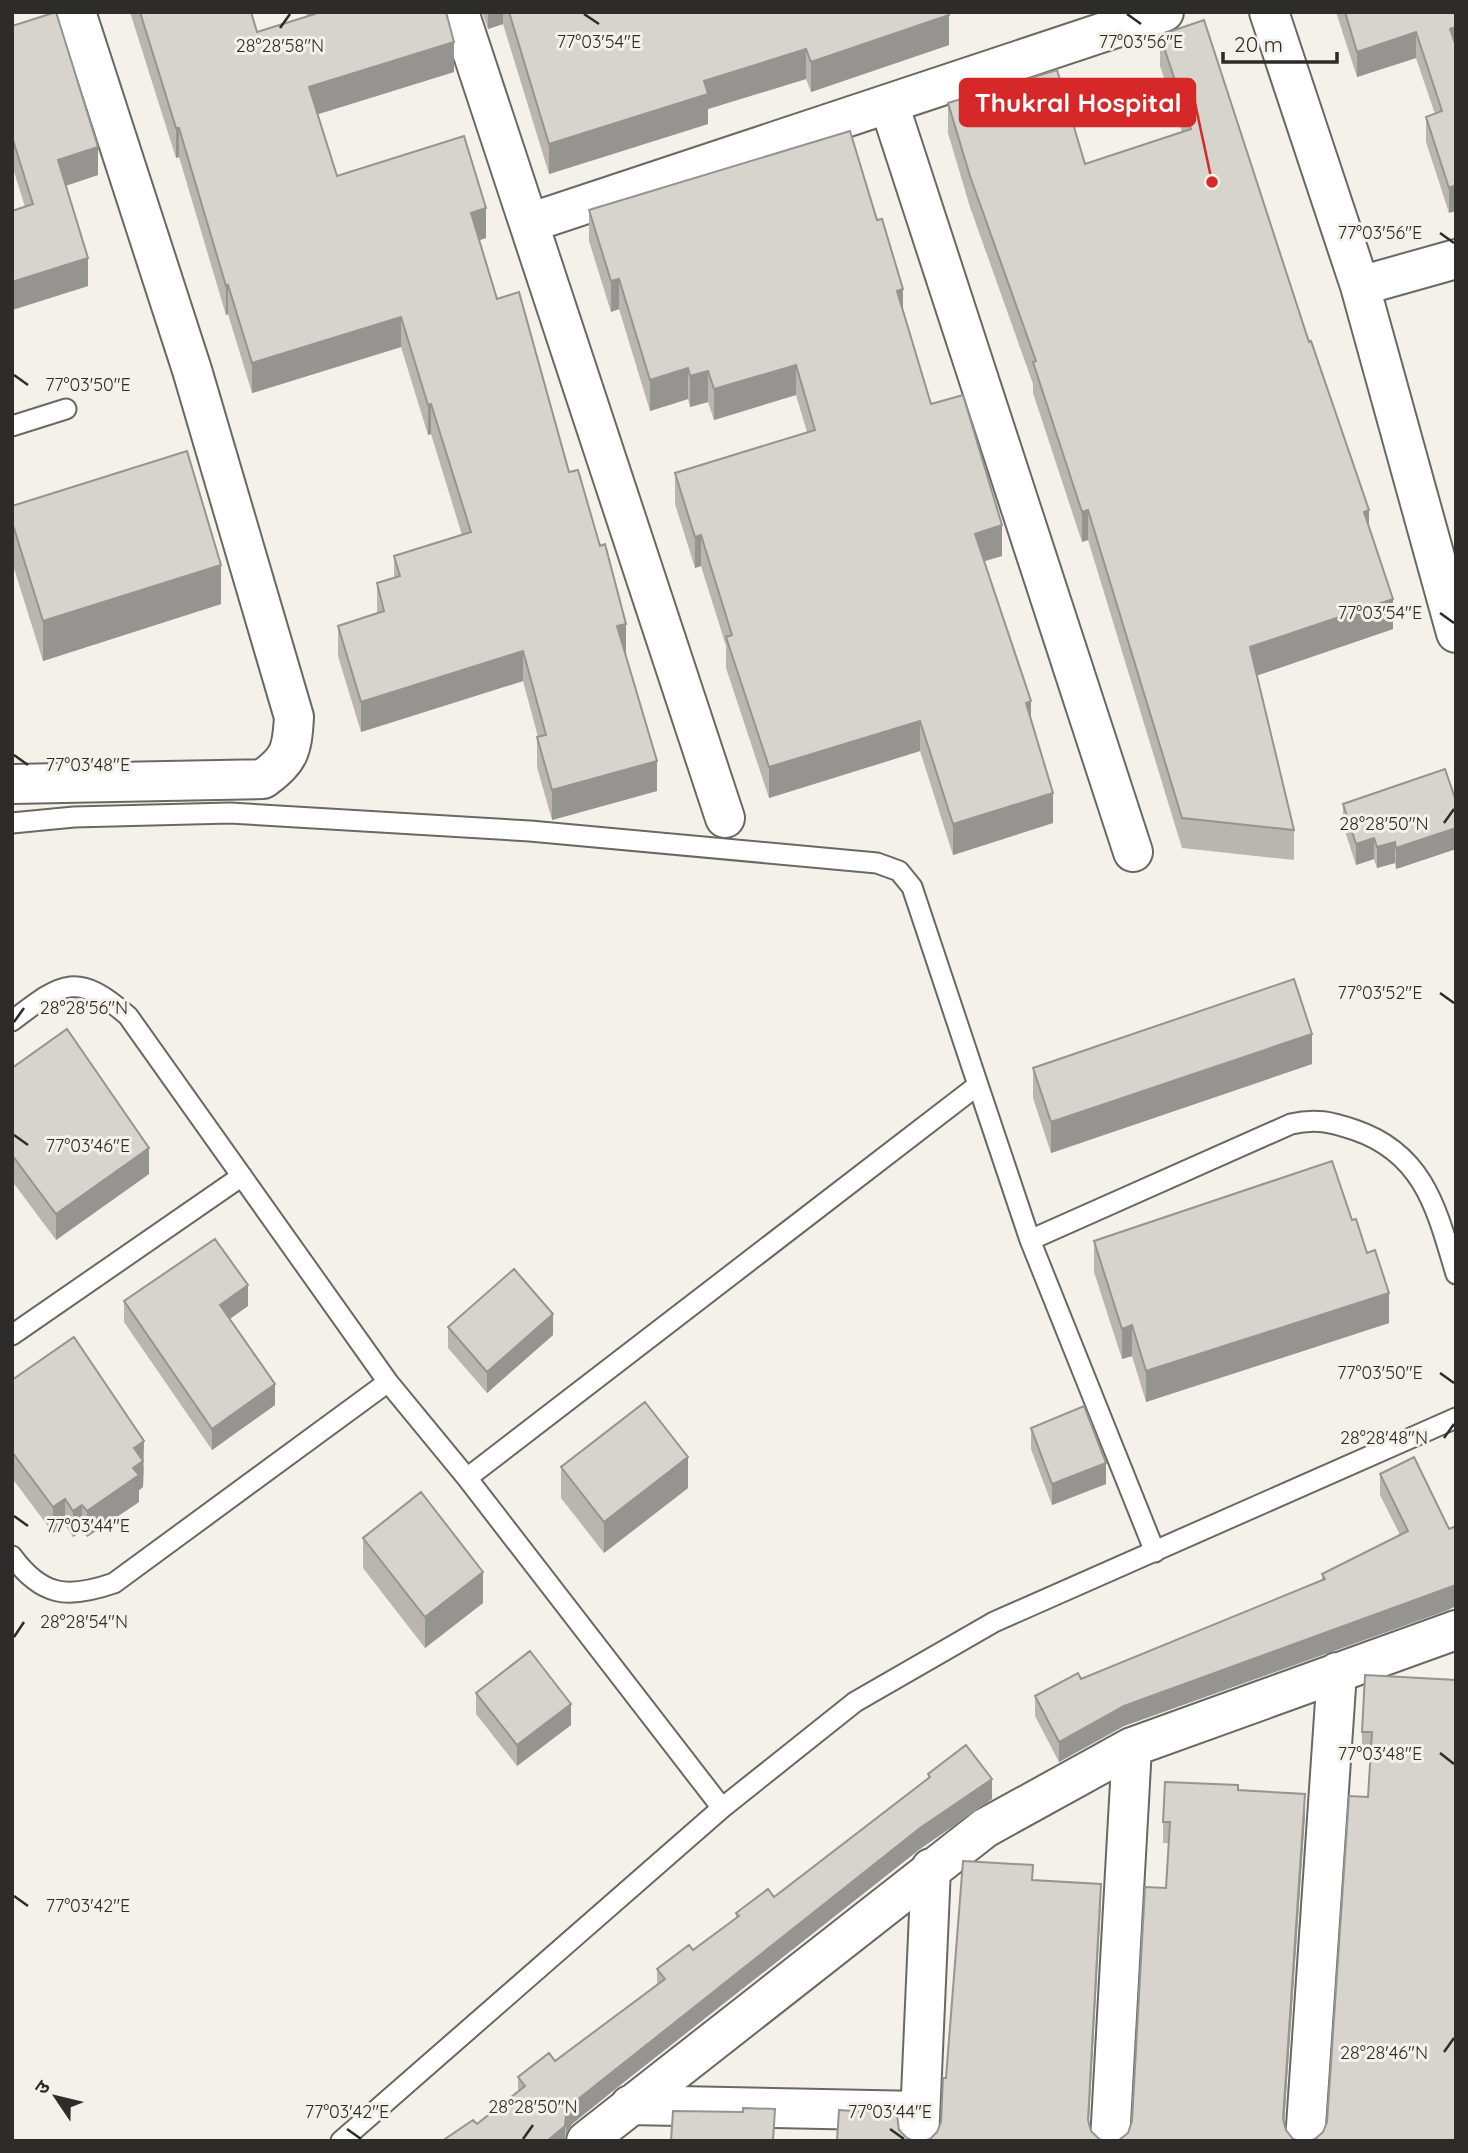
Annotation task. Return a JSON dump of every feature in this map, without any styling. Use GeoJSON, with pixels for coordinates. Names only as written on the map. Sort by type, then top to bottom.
{"type":"FeatureCollection","features":[{"type":"Feature","properties":{"kind":"street"},"geometry":{"type":"LineString","coordinates":[[12,783],[263,779],[284,764],[293,744],[294,717],[196,383],[76,12]]}},
{"type":"Feature","properties":{"kind":"street"},"geometry":{"type":"LineString","coordinates":[[459,12],[724,818]]}},
{"type":"Feature","properties":{"kind":"street"},"geometry":{"type":"LineString","coordinates":[[528,223],[1164,12]]}},
{"type":"Feature","properties":{"kind":"street"},"geometry":{"type":"LineString","coordinates":[[1269,12],[1360,286],[1456,633]]}},
{"type":"Feature","properties":{"kind":"street"},"geometry":{"type":"LineString","coordinates":[[889,104],[1133,852]]}},
{"type":"Feature","properties":{"kind":"street"},"geometry":{"type":"LineString","coordinates":[[1360,286],[1456,259]]}},
{"type":"Feature","properties":{"kind":"street"},"geometry":{"type":"LineString","coordinates":[[586,2141],[985,1828],[1132,1747],[1456,1630]]}},
{"type":"Feature","properties":{"kind":"street"},"geometry":{"type":"LineString","coordinates":[[1305,2141],[1338,1672]]}},
{"type":"Feature","properties":{"kind":"street"},"geometry":{"type":"LineString","coordinates":[[1110,2141],[1132,1747]]}},
{"type":"Feature","properties":{"kind":"street"},"geometry":{"type":"LineString","coordinates":[[630,2105],[920,2126],[931,1868]]}},
{"type":"Feature","properties":{"kind":"lane"},"geometry":{"type":"LineString","coordinates":[[12,426],[66,409]]}},
{"type":"Feature","properties":{"kind":"lane"},"geometry":{"type":"LineString","coordinates":[[12,823],[74,817],[230,813],[530,831],[877,863],[899,871],[912,887],[1030,1240],[1155,1552]]}},
{"type":"Feature","properties":{"kind":"lane"},"geometry":{"type":"LineString","coordinates":[[12,1021],[55,989],[81,986],[104,995],[128,1016],[388,1382],[467,1478],[722,1808]]}},
{"type":"Feature","properties":{"kind":"lane"},"geometry":{"type":"LineString","coordinates":[[467,1478],[978,1085]]}},
{"type":"Feature","properties":{"kind":"lane"},"geometry":{"type":"LineString","coordinates":[[1030,1240],[1292,1124],[1313,1119],[1361,1132],[1388,1147],[1417,1173],[1438,1214],[1456,1274]]}},
{"type":"Feature","properties":{"kind":"lane"},"geometry":{"type":"LineString","coordinates":[[12,1335],[242,1176]]}},
{"type":"Feature","properties":{"kind":"lane"},"geometry":{"type":"LineString","coordinates":[[12,1556],[26,1574],[53,1592],[83,1594],[114,1583],[388,1382]]}},
{"type":"Feature","properties":{"kind":"lane"},"geometry":{"type":"LineString","coordinates":[[341,2141],[722,1808],[855,1702],[994,1622],[1456,1418]]}},
{"type":"Feature","properties":{"kind":"building"},"geometry":{"type":"Polygon","coordinates":[[[56,12],[98,147],[58,160],[88,258],[12,282],[12,211],[33,204],[12,137],[12,26],[56,12]]]}},
{"type":"Feature","properties":{"kind":"building"},"geometry":{"type":"Polygon","coordinates":[[[140,12],[251,12],[257,32],[315,12],[446,12],[454,42],[309,87],[337,176],[464,136],[486,208],[471,213],[497,299],[519,292],[569,472],[578,470],[600,546],[605,544],[626,624],[617,626],[657,761],[552,790],[537,737],[546,735],[523,651],[361,702],[338,626],[384,611],[377,583],[400,576],[394,556],[471,532],[431,404],[428,405],[401,317],[252,363],[140,12]]]}},
{"type":"Feature","properties":{"kind":"building"},"geometry":{"type":"Polygon","coordinates":[[[509,12],[948,12],[949,15],[811,62],[806,49],[704,81],[708,94],[549,144],[509,12]]]}},
{"type":"Feature","properties":{"kind":"building"},"geometry":{"type":"Polygon","coordinates":[[[1345,12],[1456,12],[1456,27],[1450,29],[1456,46],[1456,185],[1449,188],[1426,117],[1442,111],[1416,32],[1357,52],[1345,12]]]}},
{"type":"Feature","properties":{"kind":"building"},"geometry":{"type":"Polygon","coordinates":[[[1204,20],[1309,342],[1311,341],[1369,510],[1364,512],[1393,599],[1250,647],[1294,830],[1182,818],[1088,510],[1082,512],[1033,362],[1036,361],[970,176],[948,103],[1057,70],[1085,164],[1191,129],[1160,35],[1204,20]]]}},
{"type":"Feature","properties":{"kind":"building"},"geometry":{"type":"Polygon","coordinates":[[[850,131],[877,220],[882,219],[903,289],[897,291],[931,404],[963,395],[1002,525],[975,534],[1031,701],[1026,703],[1053,793],[953,824],[920,721],[769,767],[726,637],[732,635],[701,535],[695,537],[675,473],[815,430],[796,365],[714,389],[708,371],[690,376],[688,368],[650,380],[619,279],[611,281],[589,210],[850,131]]]}},
{"type":"Feature","properties":{"kind":"building"},"geometry":{"type":"Polygon","coordinates":[[[187,451],[221,565],[43,621],[12,522],[12,506],[187,451]]]}},
{"type":"Feature","properties":{"kind":"building"},"geometry":{"type":"Polygon","coordinates":[[[1445,769],[1456,801],[1456,828],[1396,848],[1395,842],[1377,847],[1374,838],[1356,844],[1343,804],[1445,769]]]}},
{"type":"Feature","properties":{"kind":"building"},"geometry":{"type":"Polygon","coordinates":[[[1294,979],[1312,1034],[1051,1122],[1033,1068],[1294,979]]]}},
{"type":"Feature","properties":{"kind":"building"},"geometry":{"type":"Polygon","coordinates":[[[67,1029],[149,1148],[56,1214],[12,1155],[12,1068],[67,1029]]]}},
{"type":"Feature","properties":{"kind":"building"},"geometry":{"type":"Polygon","coordinates":[[[1332,1161],[1352,1220],[1356,1219],[1367,1253],[1375,1250],[1389,1293],[1146,1371],[1132,1325],[1122,1329],[1094,1241],[1332,1161]]]}},
{"type":"Feature","properties":{"kind":"building"},"geometry":{"type":"Polygon","coordinates":[[[215,1239],[248,1285],[220,1305],[275,1384],[212,1429],[124,1301],[215,1239]]]}},
{"type":"Feature","properties":{"kind":"building"},"geometry":{"type":"Polygon","coordinates":[[[514,1269],[553,1314],[487,1372],[448,1327],[514,1269]]]}},
{"type":"Feature","properties":{"kind":"building"},"geometry":{"type":"Polygon","coordinates":[[[74,1337],[144,1441],[134,1448],[143,1461],[133,1468],[139,1475],[87,1511],[82,1505],[73,1511],[65,1499],[53,1507],[12,1452],[12,1380],[74,1337]]]}},
{"type":"Feature","properties":{"kind":"building"},"geometry":{"type":"Polygon","coordinates":[[[645,1402],[688,1457],[604,1522],[561,1467],[645,1402]]]}},
{"type":"Feature","properties":{"kind":"building"},"geometry":{"type":"Polygon","coordinates":[[[1084,1406],[1106,1463],[1052,1484],[1031,1428],[1084,1406]]]}},
{"type":"Feature","properties":{"kind":"building"},"geometry":{"type":"Polygon","coordinates":[[[1414,1457],[1449,1529],[1456,1526],[1456,1585],[1124,1706],[1059,1742],[1035,1696],[1078,1673],[1081,1679],[1325,1579],[1322,1574],[1408,1531],[1380,1474],[1414,1457]]]}},
{"type":"Feature","properties":{"kind":"building"},"geometry":{"type":"Polygon","coordinates":[[[421,1492],[483,1572],[425,1617],[363,1538],[421,1492]]]}},
{"type":"Feature","properties":{"kind":"building"},"geometry":{"type":"Polygon","coordinates":[[[530,1651],[571,1704],[517,1745],[476,1693],[530,1651]]]}},
{"type":"Feature","properties":{"kind":"building"},"geometry":{"type":"Polygon","coordinates":[[[1365,1675],[1456,1680],[1456,2141],[1309,2141],[1323,2132],[1327,2122],[1349,1796],[1368,1797],[1372,1732],[1362,1732],[1365,1675]]]}},
{"type":"Feature","properties":{"kind":"building"},"geometry":{"type":"Polygon","coordinates":[[[966,1745],[992,1779],[920,1828],[572,2104],[566,2113],[565,2126],[547,2141],[442,2141],[473,2120],[477,2124],[525,2086],[518,2077],[549,2053],[555,2061],[665,1979],[657,1969],[689,1945],[693,1950],[739,1916],[736,1913],[768,1889],[774,1897],[930,1777],[928,1774],[966,1745]]]}},
{"type":"Feature","properties":{"kind":"building"},"geometry":{"type":"Polygon","coordinates":[[[1165,1782],[1238,1785],[1238,1790],[1305,1794],[1283,2119],[1286,2130],[1293,2139],[1300,2141],[1114,2141],[1128,2133],[1132,2121],[1145,1887],[1166,1888],[1170,1822],[1163,1822],[1165,1782]]]}},
{"type":"Feature","properties":{"kind":"building"},"geometry":{"type":"Polygon","coordinates":[[[963,1861],[1033,1865],[1032,1880],[1101,1884],[1088,2120],[1091,2131],[1105,2141],[922,2141],[930,2139],[937,2132],[941,2122],[963,1861]]]}},
{"type":"Feature","properties":{"kind":"building"},"geometry":{"type":"Polygon","coordinates":[[[743,2108],[775,2109],[773,2141],[671,2141],[673,2111],[743,2112],[743,2108]]]}},
{"type":"Feature","properties":{"kind":"building"},"geometry":{"type":"Polygon","coordinates":[[[839,2110],[897,2114],[899,2130],[914,2141],[837,2141],[839,2110]]]}},
{"type":"Feature","properties":{"kind":"place","name":"Thukral Hospital"},"geometry":{"type":"Point","coordinates":[1212,182]}}]}
